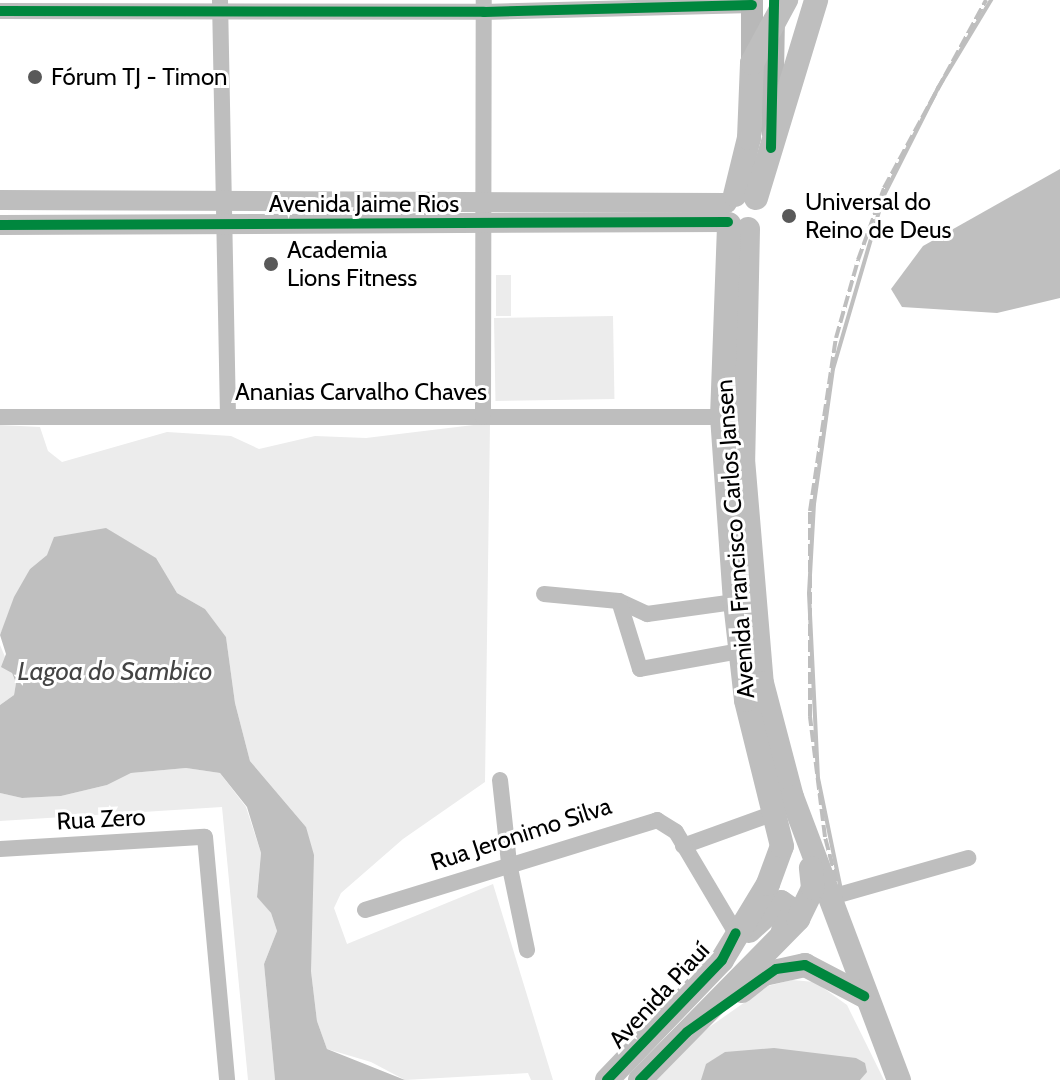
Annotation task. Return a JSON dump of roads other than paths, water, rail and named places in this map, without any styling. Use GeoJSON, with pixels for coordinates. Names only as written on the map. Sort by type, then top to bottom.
{"type":"FeatureCollection","features":[{"type":"Feature","properties":{"kind":"main road","name":"Avenida Francisco Carlos Jansen"},"geometry":{"type":"LineString","coordinates":[[736,933],[768,884],[782,846],[777,812],[746,700],[735,602],[722,417],[737,212],[749,138],[752,63],[763,7],[786,0]]}},
{"type":"Feature","properties":{"kind":"main road","name":"Avenida Francisco Carlos Jansen"},"geometry":{"type":"LineString","coordinates":[[816,0],[771,148],[737,212],[743,459],[754,601],[769,711],[810,853],[899,1080]]}},
{"type":"Feature","properties":{"kind":"main road"},"geometry":{"type":"LineString","coordinates":[[763,7],[771,148]]}},
{"type":"Feature","properties":{"kind":"main road"},"geometry":{"type":"LineString","coordinates":[[782,846],[781,868],[788,877],[800,877],[810,853]]}},
{"type":"Feature","properties":{"kind":"main road","name":"Avenida Piauí"},"geometry":{"type":"LineString","coordinates":[[640,1080],[782,933],[810,897],[810,853]]}},
{"type":"Feature","properties":{"kind":"main road"},"geometry":{"type":"LineString","coordinates":[[722,960],[781,902],[794,911],[782,933]]}},
{"type":"Feature","properties":{"kind":"main road","name":"Avenida Piauí"},"geometry":{"type":"LineString","coordinates":[[607,1080],[722,960],[736,933]]}},
{"type":"Feature","properties":{"kind":"main road","name":"Avenida Piauí"},"geometry":{"type":"LineString","coordinates":[[687,1032],[764,974],[788,967],[820,970],[864,996]]}},
{"type":"Feature","properties":{"kind":"street"},"geometry":{"type":"LineString","coordinates":[[0,11],[220,4],[763,7]]}},
{"type":"Feature","properties":{"kind":"street"},"geometry":{"type":"LineString","coordinates":[[220,4],[228,416]]}},
{"type":"Feature","properties":{"kind":"street"},"geometry":{"type":"LineString","coordinates":[[483,417],[486,223],[484,6]]}},
{"type":"Feature","properties":{"kind":"street","name":"Avenida Jaime Rios"},"geometry":{"type":"LineString","coordinates":[[0,200],[486,199],[737,212]]}},
{"type":"Feature","properties":{"kind":"street","name":"Avenida Jaime Rios"},"geometry":{"type":"LineString","coordinates":[[0,225],[486,223],[737,212]]}},
{"type":"Feature","properties":{"kind":"street","name":"Ananias Carvalho Chaves"},"geometry":{"type":"LineString","coordinates":[[0,417],[722,417]]}},
{"type":"Feature","properties":{"kind":"street"},"geometry":{"type":"LineString","coordinates":[[544,594],[619,601],[647,614],[735,602]]}},
{"type":"Feature","properties":{"kind":"street"},"geometry":{"type":"LineString","coordinates":[[619,601],[640,669],[740,651]]}},
{"type":"Feature","properties":{"kind":"street"},"geometry":{"type":"LineString","coordinates":[[500,780],[509,863],[527,950]]}},
{"type":"Feature","properties":{"kind":"street"},"geometry":{"type":"LineString","coordinates":[[683,846],[777,812]]}},
{"type":"Feature","properties":{"kind":"street","name":"Rua Jeronimo Silva"},"geometry":{"type":"LineString","coordinates":[[365,910],[509,863],[657,820],[676,832],[736,933]]}},
{"type":"Feature","properties":{"kind":"street","name":"Rua Zero"},"geometry":{"type":"LineString","coordinates":[[0,849],[205,837],[227,1080]]}},
{"type":"Feature","properties":{"kind":"street"},"geometry":{"type":"LineString","coordinates":[[828,898],[968,858]]}},
{"type":"Feature","properties":{"kind":"water"},"geometry":{"type":"Polygon","coordinates":[[[1060,169],[1060,298],[997,313],[902,307],[891,289],[923,246],[1060,169]]]}},
{"type":"Feature","properties":{"kind":"water","name":"Lagoa do Sambico"},"geometry":{"type":"Polygon","coordinates":[[[106,528],[156,558],[177,593],[205,609],[226,637],[235,703],[250,761],[306,827],[314,855],[311,971],[317,1021],[327,1049],[405,1080],[275,1080],[264,964],[277,931],[271,913],[257,897],[261,853],[247,807],[220,773],[186,768],[131,773],[107,785],[61,796],[22,798],[0,793],[0,705],[14,695],[16,683],[12,673],[1,667],[6,654],[0,635],[14,597],[30,569],[47,555],[54,537],[106,528]]]}},
{"type":"Feature","properties":{"kind":"water"},"geometry":{"type":"Polygon","coordinates":[[[774,1048],[856,1058],[865,1063],[867,1072],[860,1080],[701,1080],[706,1064],[725,1052],[774,1048]]]}},
{"type":"Feature","properties":{"kind":"waterway"},"geometry":{"type":"LineString","coordinates":[[841,890],[818,778],[809,593],[814,504],[833,369],[884,195],[938,88],[991,0]]}},
{"type":"Feature","properties":{"kind":"railway"},"geometry":{"type":"LineString","coordinates":[[903,1080],[853,943],[825,837],[810,716],[810,511],[836,338],[858,260],[884,188],[986,0]]}},
{"type":"Feature","properties":{"kind":"place","name":"Fórum TJ - Timon"},"geometry":{"type":"Point","coordinates":[35,77]}},
{"type":"Feature","properties":{"kind":"place","name":"Universal do Reino de Deus"},"geometry":{"type":"Point","coordinates":[789,216]}},
{"type":"Feature","properties":{"kind":"place","name":"Academia Lions Fitness"},"geometry":{"type":"Point","coordinates":[271,264]}}]}
